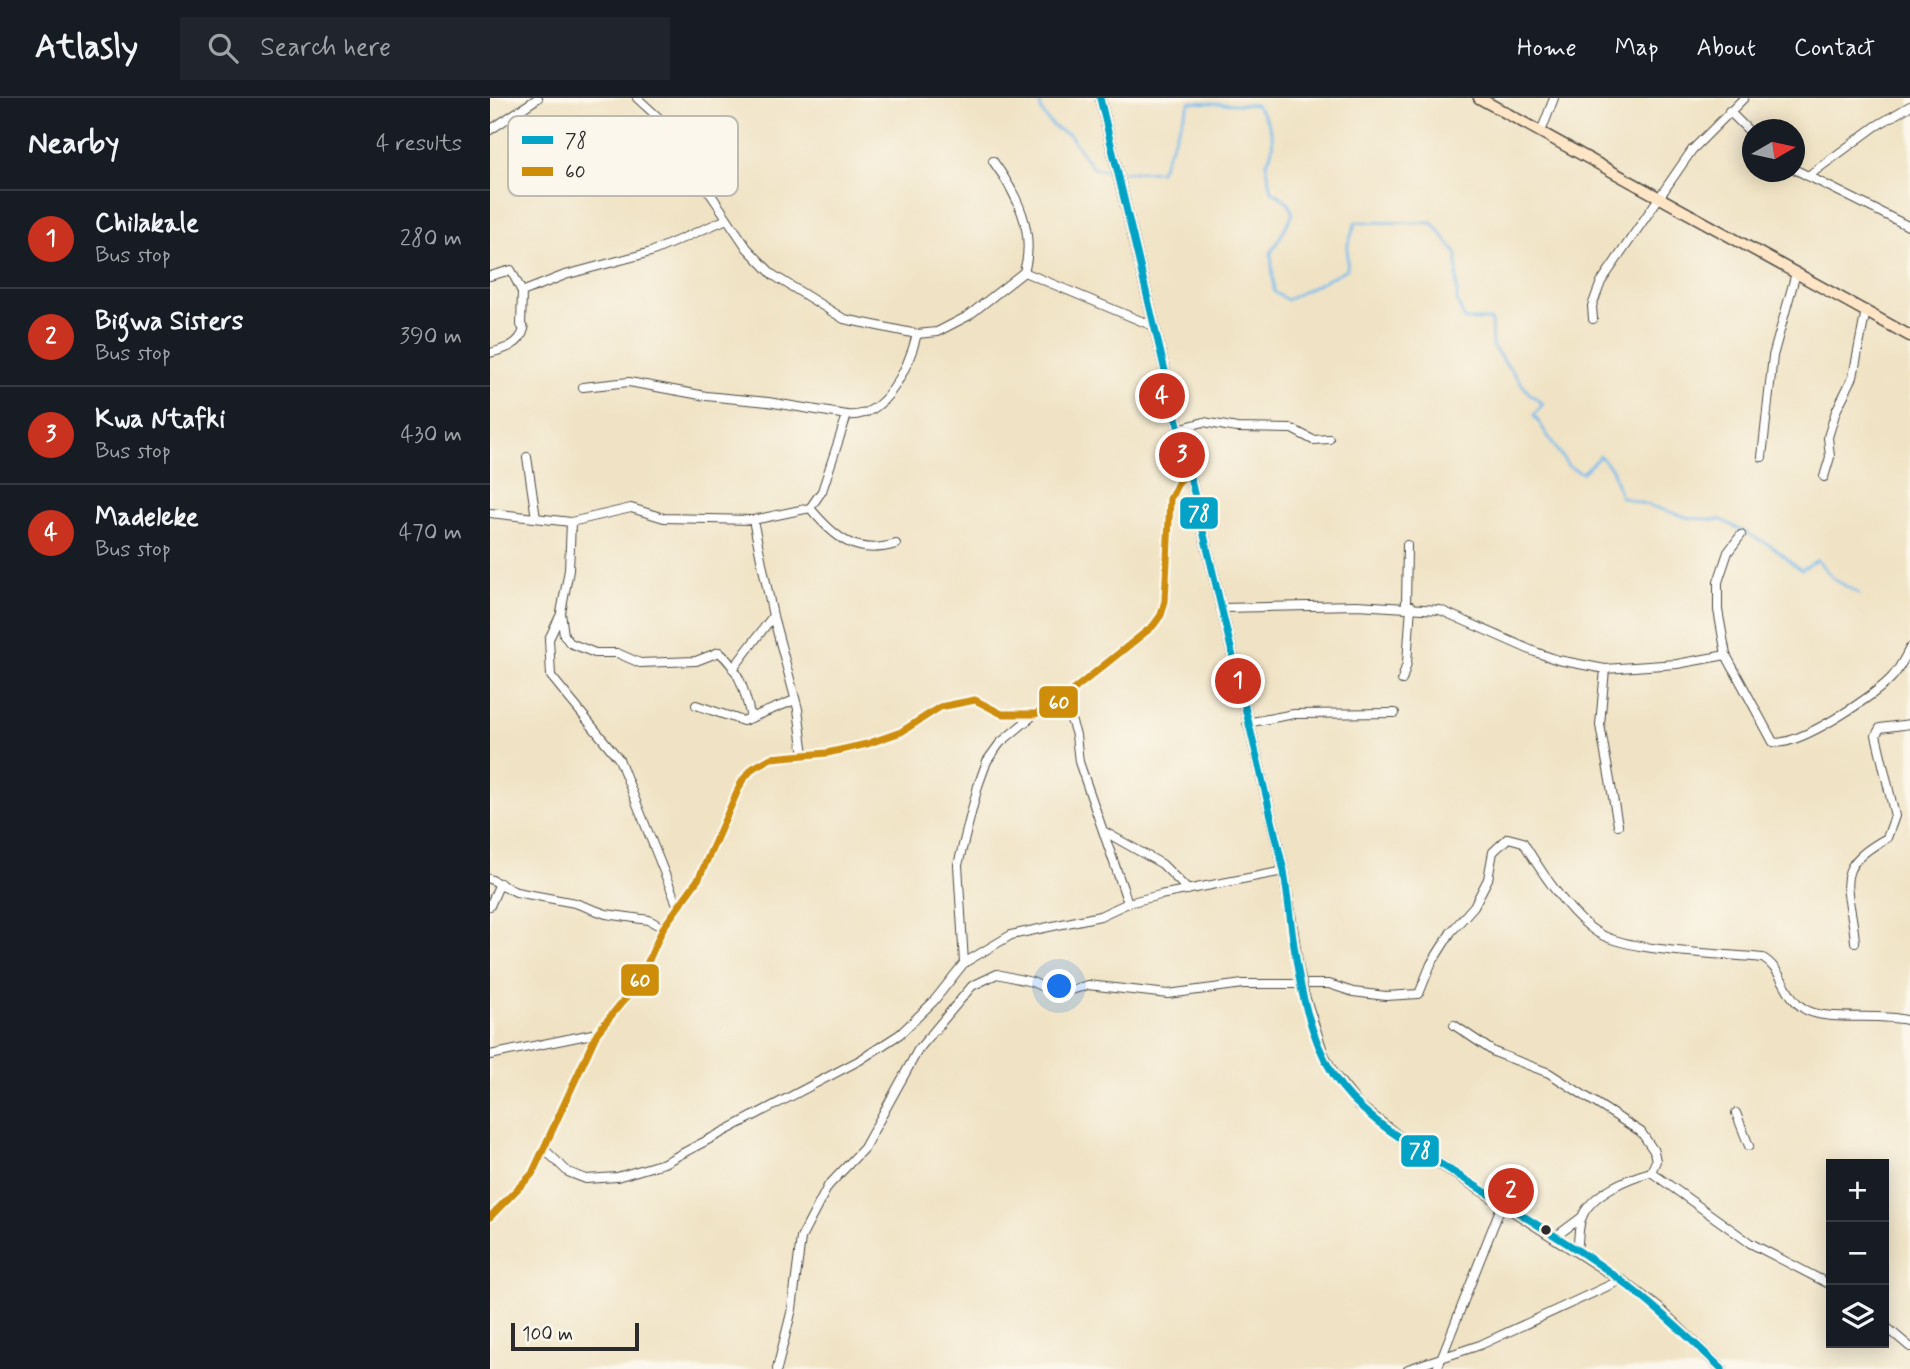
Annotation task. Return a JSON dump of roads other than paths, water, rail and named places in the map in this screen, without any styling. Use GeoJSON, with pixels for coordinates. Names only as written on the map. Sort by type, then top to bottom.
{"type":"FeatureCollection","features":[{"type":"Feature","properties":{"kind":"main road"},"geometry":{"type":"LineString","coordinates":[[1479,98],[1910,336]]}},
{"type":"Feature","properties":{"kind":"street"},"geometry":{"type":"LineString","coordinates":[[511,116],[538,98]]}},
{"type":"Feature","properties":{"kind":"street"},"geometry":{"type":"LineString","coordinates":[[637,98],[657,116]]}},
{"type":"Feature","properties":{"kind":"street"},"geometry":{"type":"LineString","coordinates":[[1100,98],[1283,871],[1303,993],[1323,1054],[1334,1075],[1358,1105],[1403,1140],[1621,1279],[1659,1309],[1722,1369]]}},
{"type":"Feature","properties":{"kind":"street"},"geometry":{"type":"LineString","coordinates":[[1541,132],[1554,98]]}},
{"type":"Feature","properties":{"kind":"street"},"geometry":{"type":"LineString","coordinates":[[1593,319],[1592,306],[1601,282],[1692,150],[1744,98]]}},
{"type":"Feature","properties":{"kind":"street"},"geometry":{"type":"LineString","coordinates":[[1808,176],[1876,126],[1910,106]]}},
{"type":"Feature","properties":{"kind":"street"},"geometry":{"type":"LineString","coordinates":[[1729,111],[1742,124]]}},
{"type":"Feature","properties":{"kind":"street"},"geometry":{"type":"LineString","coordinates":[[490,130],[508,118]]}},
{"type":"Feature","properties":{"kind":"street"},"geometry":{"type":"LineString","coordinates":[[712,196],[747,248],[774,275],[845,319],[917,334],[937,332],[968,316],[1024,272],[1029,244],[1026,229],[1009,183],[993,161]]}},
{"type":"Feature","properties":{"kind":"street"},"geometry":{"type":"LineString","coordinates":[[1805,174],[1910,227]]}},
{"type":"Feature","properties":{"kind":"street"},"geometry":{"type":"LineString","coordinates":[[522,292],[565,275],[651,252],[727,219]]}},
{"type":"Feature","properties":{"kind":"street"},"geometry":{"type":"LineString","coordinates":[[490,276],[511,270],[522,292],[521,326],[524,329],[522,337],[507,348],[490,353]]}},
{"type":"Feature","properties":{"kind":"street"},"geometry":{"type":"LineString","coordinates":[[1024,272],[1153,326]]}},
{"type":"Feature","properties":{"kind":"street"},"geometry":{"type":"LineString","coordinates":[[1762,457],[1773,356],[1796,273]]}},
{"type":"Feature","properties":{"kind":"street"},"geometry":{"type":"LineString","coordinates":[[1824,477],[1830,457],[1828,437],[1836,411],[1853,377],[1866,310]]}},
{"type":"Feature","properties":{"kind":"street"},"geometry":{"type":"LineString","coordinates":[[583,387],[629,382],[706,396],[859,416],[881,405],[914,347],[917,334]]}},
{"type":"Feature","properties":{"kind":"street"},"geometry":{"type":"LineString","coordinates":[[490,513],[571,522],[631,508],[664,517],[753,520],[810,508],[822,491],[847,415]]}},
{"type":"Feature","properties":{"kind":"street"},"geometry":{"type":"LineString","coordinates":[[1178,429],[1204,422],[1237,428],[1293,429],[1313,440],[1329,439]]}},
{"type":"Feature","properties":{"kind":"street"},"geometry":{"type":"LineString","coordinates":[[527,457],[536,519]]}},
{"type":"Feature","properties":{"kind":"street"},"geometry":{"type":"LineString","coordinates":[[964,963],[958,865],[987,761],[1000,743],[1035,714],[1064,698],[1153,626],[1161,615],[1165,601],[1170,499],[1179,481],[1189,474]]}},
{"type":"Feature","properties":{"kind":"street"},"geometry":{"type":"LineString","coordinates":[[810,508],[833,534],[852,544],[873,550],[896,544]]}},
{"type":"Feature","properties":{"kind":"street"},"geometry":{"type":"LineString","coordinates":[[753,520],[772,616],[795,700],[804,755]]}},
{"type":"Feature","properties":{"kind":"street"},"geometry":{"type":"LineString","coordinates":[[571,522],[569,570],[561,614],[549,639],[551,676],[619,759],[678,907]]}},
{"type":"Feature","properties":{"kind":"street"},"geometry":{"type":"LineString","coordinates":[[1741,535],[1728,552],[1718,582],[1726,655],[1773,742],[1780,744],[1834,720],[1893,677],[1910,648]]}},
{"type":"Feature","properties":{"kind":"street"},"geometry":{"type":"LineString","coordinates":[[1402,680],[1407,663],[1407,545]]}},
{"type":"Feature","properties":{"kind":"street"},"geometry":{"type":"LineString","coordinates":[[1222,608],[1408,606],[1453,614],[1505,640],[1558,660],[1605,668],[1677,664],[1726,655]]}},
{"type":"Feature","properties":{"kind":"street"},"geometry":{"type":"LineString","coordinates":[[561,614],[566,638],[580,648],[595,653],[617,653],[640,663],[696,661],[719,652],[730,661],[739,675],[751,718]]}},
{"type":"Feature","properties":{"kind":"street"},"geometry":{"type":"LineString","coordinates":[[733,669],[772,616]]}},
{"type":"Feature","properties":{"kind":"street"},"geometry":{"type":"LineString","coordinates":[[1605,668],[1600,725],[1619,825]]}},
{"type":"Feature","properties":{"kind":"street"},"geometry":{"type":"LineString","coordinates":[[1064,698],[1076,735],[1079,762],[1128,903]]}},
{"type":"Feature","properties":{"kind":"street"},"geometry":{"type":"LineString","coordinates":[[696,705],[732,719],[751,718],[795,700]]}},
{"type":"Feature","properties":{"kind":"street"},"geometry":{"type":"LineString","coordinates":[[490,1217],[524,1185],[544,1149],[597,1032],[640,980],[663,928],[709,860],[748,772],[771,758],[867,744],[901,732],[940,706],[975,700],[1002,714],[1035,714]]}},
{"type":"Feature","properties":{"kind":"street"},"geometry":{"type":"LineString","coordinates":[[1247,723],[1294,714],[1395,713]]}},
{"type":"Feature","properties":{"kind":"street"},"geometry":{"type":"LineString","coordinates":[[1855,942],[1848,892],[1849,868],[1863,851],[1887,838],[1895,816],[1876,735],[1880,728],[1910,724]]}},
{"type":"Feature","properties":{"kind":"street"},"geometry":{"type":"LineString","coordinates":[[1105,832],[1146,853],[1188,890]]}},
{"type":"Feature","properties":{"kind":"street"},"geometry":{"type":"LineString","coordinates":[[777,1369],[794,1297],[801,1238],[828,1186],[864,1148],[918,1050],[972,986],[997,974],[1032,982],[1058,994],[1088,985],[1168,994],[1243,984],[1329,984],[1353,992],[1386,996],[1419,994],[1431,964],[1479,897],[1488,879],[1493,852],[1508,838],[1523,842],[1541,871],[1584,921],[1599,934],[1635,945],[1763,958],[1773,964],[1799,1006],[1816,1015],[1896,1017],[1910,1021]]}},
{"type":"Feature","properties":{"kind":"street"},"geometry":{"type":"LineString","coordinates":[[544,1149],[568,1172],[586,1179],[631,1174],[672,1159],[746,1118],[823,1081],[900,1034],[933,1002],[964,963],[1011,935],[1100,916],[1128,903],[1283,871]]}},
{"type":"Feature","properties":{"kind":"street"},"geometry":{"type":"LineString","coordinates":[[490,879],[516,892],[575,903],[607,914],[649,920],[663,928]]}},
{"type":"Feature","properties":{"kind":"street"},"geometry":{"type":"LineString","coordinates":[[490,906],[500,883]]}},
{"type":"Feature","properties":{"kind":"street"},"geometry":{"type":"LineString","coordinates":[[1454,1025],[1494,1052],[1549,1073],[1641,1132],[1654,1151],[1656,1161],[1651,1172],[1625,1180],[1600,1197],[1582,1217],[1555,1237]]}},
{"type":"Feature","properties":{"kind":"street"},"geometry":{"type":"LineString","coordinates":[[490,1055],[597,1032]]}},
{"type":"Feature","properties":{"kind":"street"},"geometry":{"type":"LineString","coordinates":[[1736,1113],[1749,1146]]}},
{"type":"Feature","properties":{"kind":"street"},"geometry":{"type":"LineString","coordinates":[[1651,1172],[1750,1243],[1826,1282]]}},
{"type":"Feature","properties":{"kind":"street"},"geometry":{"type":"LineString","coordinates":[[1437,1369],[1456,1327],[1502,1204]]}},
{"type":"Feature","properties":{"kind":"street"},"geometry":{"type":"LineString","coordinates":[[1577,1250],[1582,1217]]}},
{"type":"Feature","properties":{"kind":"street"},"geometry":{"type":"LineString","coordinates":[[1408,1369],[1538,1320],[1621,1279]]}},
{"type":"Feature","properties":{"kind":"street"},"geometry":{"type":"LineString","coordinates":[[1889,1329],[1910,1347]]}},
{"type":"Feature","properties":{"kind":"waterway"},"geometry":{"type":"LineString","coordinates":[[1040,98],[1044,116],[1058,129],[1069,134],[1093,168],[1115,172]]}},
{"type":"Feature","properties":{"kind":"waterway"},"geometry":{"type":"LineString","coordinates":[[1122,172],[1160,171],[1190,102],[1256,105],[1272,133],[1272,148],[1266,164],[1272,191],[1288,202],[1293,214],[1271,253],[1274,292],[1287,300],[1347,269],[1348,244],[1356,222],[1433,223],[1457,254],[1457,301],[1465,320],[1491,320],[1492,346],[1529,393],[1543,404],[1534,415],[1568,466],[1582,473],[1600,456],[1612,469],[1621,497],[1690,518],[1722,520],[1773,547],[1801,570],[1817,560],[1834,579],[1859,594]]}},
{"type":"Feature","properties":{"kind":"place","name":"Madeleke"},"geometry":{"type":"Point","coordinates":[1162,396]}},
{"type":"Feature","properties":{"kind":"place","name":"Kwa Ntafki"},"geometry":{"type":"Point","coordinates":[1182,455]}},
{"type":"Feature","properties":{"kind":"place","name":"Chilakale"},"geometry":{"type":"Point","coordinates":[1238,681]}},
{"type":"Feature","properties":{"kind":"place","name":"Bigwa Sisters"},"geometry":{"type":"Point","coordinates":[1511,1191]}}]}
